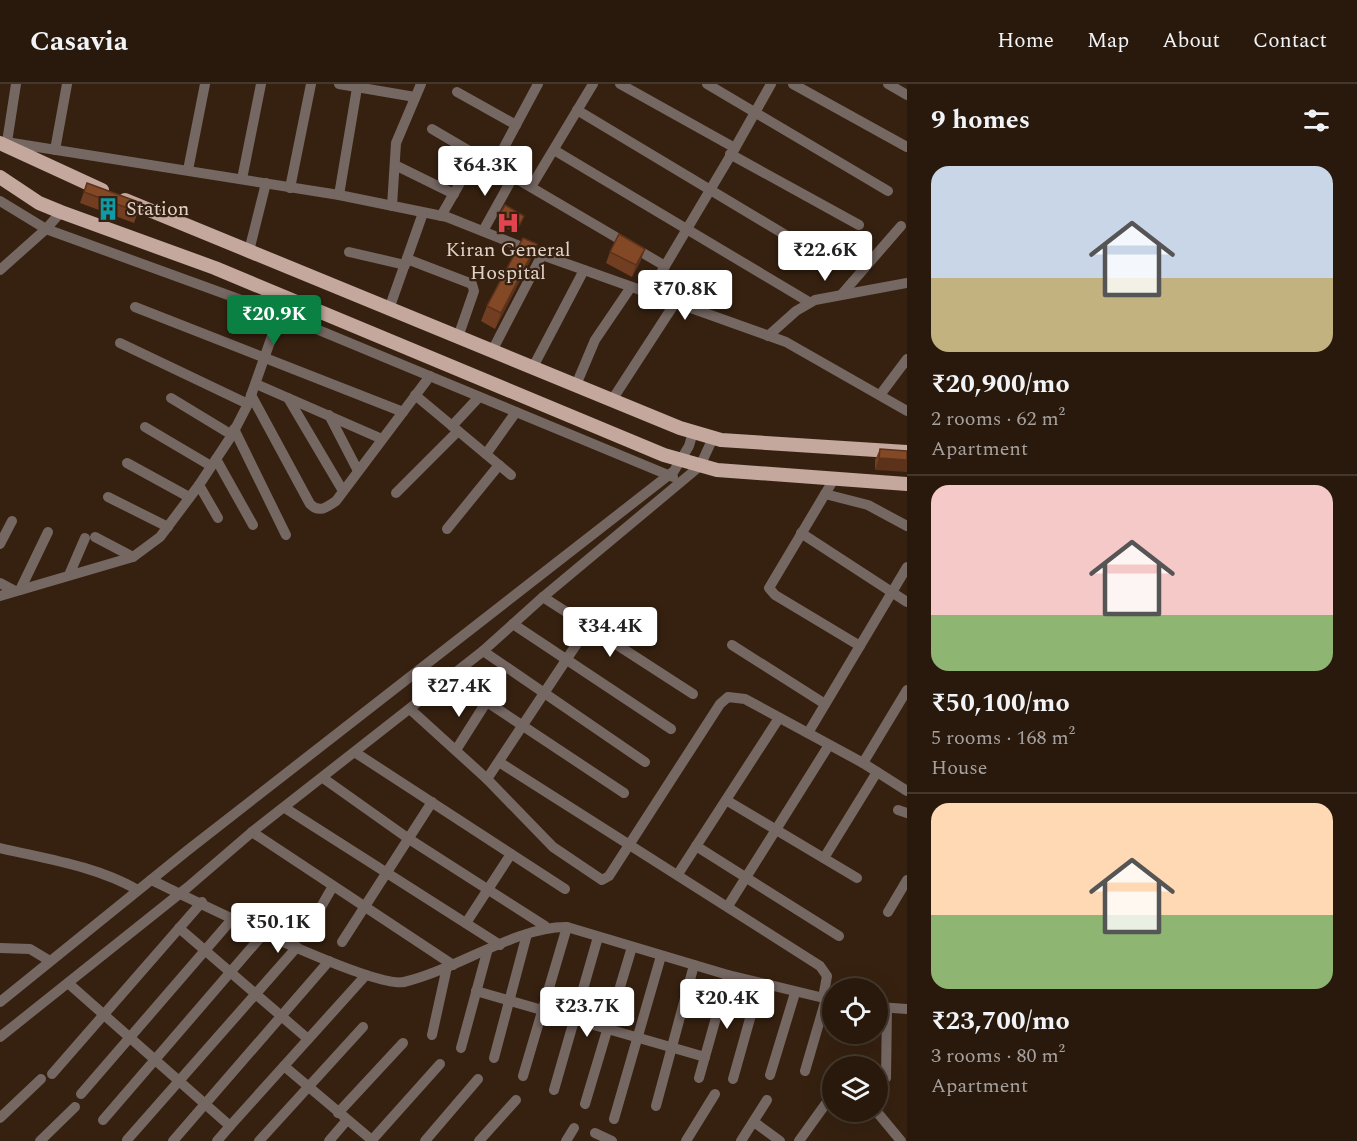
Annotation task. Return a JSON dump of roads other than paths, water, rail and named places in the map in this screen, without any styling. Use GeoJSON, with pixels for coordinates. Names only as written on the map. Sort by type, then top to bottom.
{"type":"FeatureCollection","features":[{"type":"Feature","properties":{"kind":"main road"},"geometry":{"type":"LineString","coordinates":[[2,142],[49,168],[693,432],[713,438],[907,452]]}},
{"type":"Feature","properties":{"kind":"main road"},"geometry":{"type":"LineString","coordinates":[[0,177],[39,203],[215,268],[285,299],[682,460],[717,470],[907,484]]}},
{"type":"Feature","properties":{"kind":"street"},"geometry":{"type":"LineString","coordinates":[[16,84],[2,142],[339,195],[441,216],[542,255],[786,342],[907,411]]}},
{"type":"Feature","properties":{"kind":"street"},"geometry":{"type":"LineString","coordinates":[[55,150],[67,84]]}},
{"type":"Feature","properties":{"kind":"street"},"geometry":{"type":"LineString","coordinates":[[188,170],[205,84]]}},
{"type":"Feature","properties":{"kind":"street"},"geometry":{"type":"LineString","coordinates":[[242,179],[261,84]]}},
{"type":"Feature","properties":{"kind":"street"},"geometry":{"type":"LineString","coordinates":[[290,188],[310,84]]}},
{"type":"Feature","properties":{"kind":"street"},"geometry":{"type":"LineString","coordinates":[[339,84],[415,97]]}},
{"type":"Feature","properties":{"kind":"street"},"geometry":{"type":"LineString","coordinates":[[392,206],[396,143],[421,84]]}},
{"type":"Feature","properties":{"kind":"street"},"geometry":{"type":"LineString","coordinates":[[531,188],[593,84]]}},
{"type":"Feature","properties":{"kind":"street"},"geometry":{"type":"LineString","coordinates":[[620,84],[859,225]]}},
{"type":"Feature","properties":{"kind":"street"},"geometry":{"type":"LineString","coordinates":[[707,84],[888,191]]}},
{"type":"Feature","properties":{"kind":"street"},"geometry":{"type":"LineString","coordinates":[[650,292],[771,84]]}},
{"type":"Feature","properties":{"kind":"street"},"geometry":{"type":"LineString","coordinates":[[793,84],[907,147]]}},
{"type":"Feature","properties":{"kind":"street"},"geometry":{"type":"LineString","coordinates":[[888,84],[907,95]]}},
{"type":"Feature","properties":{"kind":"street"},"geometry":{"type":"LineString","coordinates":[[494,166],[516,125],[533,86]]}},
{"type":"Feature","properties":{"kind":"street"},"geometry":{"type":"LineString","coordinates":[[339,195],[357,88]]}},
{"type":"Feature","properties":{"kind":"street"},"geometry":{"type":"LineString","coordinates":[[457,92],[516,125]]}},
{"type":"Feature","properties":{"kind":"street"},"geometry":{"type":"LineString","coordinates":[[577,110],[834,264]]}},
{"type":"Feature","properties":{"kind":"street"},"geometry":{"type":"LineString","coordinates":[[432,129],[665,266]]}},
{"type":"Feature","properties":{"kind":"street"},"geometry":{"type":"LineString","coordinates":[[554,150],[809,302]]}},
{"type":"Feature","properties":{"kind":"street"},"geometry":{"type":"LineString","coordinates":[[441,216],[476,155]]}},
{"type":"Feature","properties":{"kind":"street"},"geometry":{"type":"LineString","coordinates":[[395,165],[453,194]]}},
{"type":"Feature","properties":{"kind":"street"},"geometry":{"type":"LineString","coordinates":[[483,231],[513,177]]}},
{"type":"Feature","properties":{"kind":"street"},"geometry":{"type":"LineString","coordinates":[[249,251],[266,183]]}},
{"type":"Feature","properties":{"kind":"street"},"geometry":{"type":"LineString","coordinates":[[0,201],[46,229],[280,315],[669,476],[685,479]]}},
{"type":"Feature","properties":{"kind":"street"},"geometry":{"type":"LineString","coordinates":[[0,270],[46,229],[61,212]]}},
{"type":"Feature","properties":{"kind":"street"},"geometry":{"type":"LineString","coordinates":[[389,309],[423,213]]}},
{"type":"Feature","properties":{"kind":"street"},"geometry":{"type":"LineString","coordinates":[[842,294],[901,226]]}},
{"type":"Feature","properties":{"kind":"street"},"geometry":{"type":"LineString","coordinates":[[349,252],[406,262],[472,284],[474,291],[458,337]]}},
{"type":"Feature","properties":{"kind":"street"},"geometry":{"type":"LineString","coordinates":[[492,351],[542,255]]}},
{"type":"Feature","properties":{"kind":"street"},"geometry":{"type":"LineString","coordinates":[[533,368],[584,270]]}},
{"type":"Feature","properties":{"kind":"street"},"geometry":{"type":"LineString","coordinates":[[768,336],[809,302],[907,283]]}},
{"type":"Feature","properties":{"kind":"street"},"geometry":{"type":"LineString","coordinates":[[576,385],[595,340],[631,287]]}},
{"type":"Feature","properties":{"kind":"street"},"geometry":{"type":"LineString","coordinates":[[0,597],[133,557],[168,527],[233,432],[250,400],[285,299]]}},
{"type":"Feature","properties":{"kind":"street"},"geometry":{"type":"LineString","coordinates":[[612,400],[675,303]]}},
{"type":"Feature","properties":{"kind":"street"},"geometry":{"type":"LineString","coordinates":[[135,307],[403,412]]}},
{"type":"Feature","properties":{"kind":"street"},"geometry":{"type":"LineString","coordinates":[[120,343],[250,400],[310,504],[315,509],[322,510],[336,501],[430,376]]}},
{"type":"Feature","properties":{"kind":"street"},"geometry":{"type":"LineString","coordinates":[[879,395],[907,359]]}},
{"type":"Feature","properties":{"kind":"street"},"geometry":{"type":"LineString","coordinates":[[255,384],[382,439]]}},
{"type":"Feature","properties":{"kind":"street"},"geometry":{"type":"LineString","coordinates":[[416,395],[511,475]]}},
{"type":"Feature","properties":{"kind":"street"},"geometry":{"type":"LineString","coordinates":[[396,493],[455,428],[479,397]]}},
{"type":"Feature","properties":{"kind":"street"},"geometry":{"type":"LineString","coordinates":[[171,398],[233,432],[286,535]]}},
{"type":"Feature","properties":{"kind":"street"},"geometry":{"type":"LineString","coordinates":[[288,398],[343,491]]}},
{"type":"Feature","properties":{"kind":"street"},"geometry":{"type":"LineString","coordinates":[[486,454],[516,412]]}},
{"type":"Feature","properties":{"kind":"street"},"geometry":{"type":"LineString","coordinates":[[328,415],[358,471]]}},
{"type":"Feature","properties":{"kind":"street"},"geometry":{"type":"LineString","coordinates":[[145,427],[213,462],[253,525]]}},
{"type":"Feature","properties":{"kind":"street"},"geometry":{"type":"LineString","coordinates":[[0,1002],[188,850],[669,476],[682,460],[693,432]]}},
{"type":"Feature","properties":{"kind":"street"},"geometry":{"type":"LineString","coordinates":[[0,1037],[213,867],[252,832],[411,710],[448,676],[483,651],[543,597],[700,466],[713,438]]}},
{"type":"Feature","properties":{"kind":"street"},"geometry":{"type":"LineString","coordinates":[[127,463],[189,497]]}},
{"type":"Feature","properties":{"kind":"street"},"geometry":{"type":"LineString","coordinates":[[447,530],[499,465]]}},
{"type":"Feature","properties":{"kind":"street"},"geometry":{"type":"LineString","coordinates":[[834,479],[771,584],[771,591],[860,646]]}},
{"type":"Feature","properties":{"kind":"street"},"geometry":{"type":"LineString","coordinates":[[199,484],[218,518]]}},
{"type":"Feature","properties":{"kind":"street"},"geometry":{"type":"LineString","coordinates":[[825,494],[868,506],[907,525]]}},
{"type":"Feature","properties":{"kind":"street"},"geometry":{"type":"LineString","coordinates":[[108,497],[168,527]]}},
{"type":"Feature","properties":{"kind":"street"},"geometry":{"type":"LineString","coordinates":[[0,544],[12,521]]}},
{"type":"Feature","properties":{"kind":"street"},"geometry":{"type":"LineString","coordinates":[[18,591],[48,532]]}},
{"type":"Feature","properties":{"kind":"street"},"geometry":{"type":"LineString","coordinates":[[801,533],[907,602]]}},
{"type":"Feature","properties":{"kind":"street"},"geometry":{"type":"LineString","coordinates":[[69,575],[90,537],[133,557]]}},
{"type":"Feature","properties":{"kind":"street"},"geometry":{"type":"LineString","coordinates":[[808,733],[907,567]]}},
{"type":"Feature","properties":{"kind":"street"},"geometry":{"type":"LineString","coordinates":[[0,583],[18,591]]}},
{"type":"Feature","properties":{"kind":"street"},"geometry":{"type":"LineString","coordinates":[[543,597],[693,694]]}},
{"type":"Feature","properties":{"kind":"street"},"geometry":{"type":"LineString","coordinates":[[513,624],[671,729]]}},
{"type":"Feature","properties":{"kind":"street"},"geometry":{"type":"LineString","coordinates":[[488,779],[588,627]]}},
{"type":"Feature","properties":{"kind":"street"},"geometry":{"type":"LineString","coordinates":[[732,645],[825,704]]}},
{"type":"Feature","properties":{"kind":"street"},"geometry":{"type":"LineString","coordinates":[[483,651],[543,695],[645,762]]}},
{"type":"Feature","properties":{"kind":"street"},"geometry":{"type":"LineString","coordinates":[[448,676],[624,792]]}},
{"type":"Feature","properties":{"kind":"street"},"geometry":{"type":"LineString","coordinates":[[863,763],[907,690]]}},
{"type":"Feature","properties":{"kind":"street"},"geometry":{"type":"LineString","coordinates":[[411,710],[488,779],[554,847],[599,879],[609,876],[628,843],[723,700],[728,697],[739,697],[808,733],[863,763],[907,791]]}},
{"type":"Feature","properties":{"kind":"street"},"geometry":{"type":"LineString","coordinates":[[456,750],[487,701]]}},
{"type":"Feature","properties":{"kind":"street"},"geometry":{"type":"LineString","coordinates":[[678,874],[779,718]]}},
{"type":"Feature","properties":{"kind":"street"},"geometry":{"type":"LineString","coordinates":[[728,906],[829,745]]}},
{"type":"Feature","properties":{"kind":"street"},"geometry":{"type":"LineString","coordinates":[[356,753],[565,889]]}},
{"type":"Feature","properties":{"kind":"street"},"geometry":{"type":"LineString","coordinates":[[499,762],[824,969],[827,978]]}},
{"type":"Feature","properties":{"kind":"street"},"geometry":{"type":"LineString","coordinates":[[824,858],[877,772]]}},
{"type":"Feature","properties":{"kind":"street"},"geometry":{"type":"LineString","coordinates":[[323,778],[409,838],[545,926]]}},
{"type":"Feature","properties":{"kind":"street"},"geometry":{"type":"LineString","coordinates":[[726,800],[857,878]]}},
{"type":"Feature","properties":{"kind":"street"},"geometry":{"type":"LineString","coordinates":[[342,942],[432,802]]}},
{"type":"Feature","properties":{"kind":"street"},"geometry":{"type":"LineString","coordinates":[[285,808],[500,945]]}},
{"type":"Feature","properties":{"kind":"street"},"geometry":{"type":"LineString","coordinates":[[252,832],[450,966]]}},
{"type":"Feature","properties":{"kind":"street"},"geometry":{"type":"LineString","coordinates":[[696,846],[839,936]]}},
{"type":"Feature","properties":{"kind":"street"},"geometry":{"type":"LineString","coordinates":[[0,848],[92,869],[113,876],[138,890]]}},
{"type":"Feature","properties":{"kind":"street"},"geometry":{"type":"LineString","coordinates":[[466,923],[511,854]]}},
{"type":"Feature","properties":{"kind":"street"},"geometry":{"type":"LineString","coordinates":[[151,880],[184,890],[233,918],[329,962],[396,983],[411,980],[487,952],[545,926],[567,927],[728,975],[822,998]]}},
{"type":"Feature","properties":{"kind":"street"},"geometry":{"type":"LineString","coordinates":[[888,912],[907,880]]}},
{"type":"Feature","properties":{"kind":"street"},"geometry":{"type":"LineString","coordinates":[[309,926],[333,886]]}},
{"type":"Feature","properties":{"kind":"street"},"geometry":{"type":"LineString","coordinates":[[0,1118],[46,1076],[202,902]]}},
{"type":"Feature","properties":{"kind":"street"},"geometry":{"type":"LineString","coordinates":[[81,1094],[233,918]]}},
{"type":"Feature","properties":{"kind":"street"},"geometry":{"type":"LineString","coordinates":[[523,1076],[567,927]]}},
{"type":"Feature","properties":{"kind":"street"},"geometry":{"type":"LineString","coordinates":[[180,928],[308,1039]]}},
{"type":"Feature","properties":{"kind":"street"},"geometry":{"type":"LineString","coordinates":[[103,1120],[265,932]]}},
{"type":"Feature","properties":{"kind":"street"},"geometry":{"type":"LineString","coordinates":[[494,1058],[527,934]]}},
{"type":"Feature","properties":{"kind":"street"},"geometry":{"type":"LineString","coordinates":[[554,1090],[598,937]]}},
{"type":"Feature","properties":{"kind":"street"},"geometry":{"type":"LineString","coordinates":[[127,1140],[297,947]]}},
{"type":"Feature","properties":{"kind":"street"},"geometry":{"type":"LineString","coordinates":[[585,1104],[632,947]]}},
{"type":"Feature","properties":{"kind":"street"},"geometry":{"type":"LineString","coordinates":[[0,948],[30,949],[50,960]]}},
{"type":"Feature","properties":{"kind":"street"},"geometry":{"type":"LineString","coordinates":[[461,1048],[487,952]]}},
{"type":"Feature","properties":{"kind":"street"},"geometry":{"type":"LineString","coordinates":[[614,1119],[661,956]]}},
{"type":"Feature","properties":{"kind":"street"},"geometry":{"type":"LineString","coordinates":[[173,1141],[329,962]]}},
{"type":"Feature","properties":{"kind":"street"},"geometry":{"type":"LineString","coordinates":[[656,1106],[694,965]]}},
{"type":"Feature","properties":{"kind":"street"},"geometry":{"type":"LineString","coordinates":[[432,1035],[450,966]]}},
{"type":"Feature","properties":{"kind":"street"},"geometry":{"type":"LineString","coordinates":[[217,1141],[366,975]]}},
{"type":"Feature","properties":{"kind":"street"},"geometry":{"type":"LineString","coordinates":[[699,1078],[728,975]]}},
{"type":"Feature","properties":{"kind":"street"},"geometry":{"type":"LineString","coordinates":[[68,983],[230,1126]]}},
{"type":"Feature","properties":{"kind":"street"},"geometry":{"type":"LineString","coordinates":[[733,1079],[760,983]]}},
{"type":"Feature","properties":{"kind":"street"},"geometry":{"type":"LineString","coordinates":[[476,991],[705,1057]]}},
{"type":"Feature","properties":{"kind":"street"},"geometry":{"type":"LineString","coordinates":[[770,1075],[795,993]]}},
{"type":"Feature","properties":{"kind":"street"},"geometry":{"type":"LineString","coordinates":[[888,1007],[907,1009]]}},
{"type":"Feature","properties":{"kind":"street"},"geometry":{"type":"LineString","coordinates":[[805,1071],[822,1015]]}},
{"type":"Feature","properties":{"kind":"street"},"geometry":{"type":"LineString","coordinates":[[258,1141],[363,1027]]}},
{"type":"Feature","properties":{"kind":"street"},"geometry":{"type":"LineString","coordinates":[[329,1141],[343,1116],[403,1043]]}},
{"type":"Feature","properties":{"kind":"street"},"geometry":{"type":"LineString","coordinates":[[284,1066],[373,1140],[440,1064]]}},
{"type":"Feature","properties":{"kind":"street"},"geometry":{"type":"LineString","coordinates":[[425,1141],[478,1079]]}},
{"type":"Feature","properties":{"kind":"street"},"geometry":{"type":"LineString","coordinates":[[686,1141],[716,1094]]}},
{"type":"Feature","properties":{"kind":"street"},"geometry":{"type":"LineString","coordinates":[[479,1141],[516,1100]]}},
{"type":"Feature","properties":{"kind":"street"},"geometry":{"type":"LineString","coordinates":[[741,1141],[767,1100]]}},
{"type":"Feature","properties":{"kind":"street"},"geometry":{"type":"LineString","coordinates":[[40,1141],[75,1107]]}},
{"type":"Feature","properties":{"kind":"street"},"geometry":{"type":"LineString","coordinates":[[799,1141],[822,1109]]}},
{"type":"Feature","properties":{"kind":"street"},"geometry":{"type":"LineString","coordinates":[[754,1122],[780,1141]]}},
{"type":"Feature","properties":{"kind":"street"},"geometry":{"type":"LineString","coordinates":[[885,1122],[901,1141]]}},
{"type":"Feature","properties":{"kind":"street"},"geometry":{"type":"LineString","coordinates":[[566,1141],[574,1128]]}},
{"type":"Feature","properties":{"kind":"street"},"geometry":{"type":"LineString","coordinates":[[595,1133],[612,1141]]}},
{"type":"Feature","properties":{"kind":"place","name":"Station"},"geometry":{"type":"Point","coordinates":[108,209]}},
{"type":"Feature","properties":{"kind":"place","name":"Kiran General Hospital"},"geometry":{"type":"Point","coordinates":[508,223]}}]}
